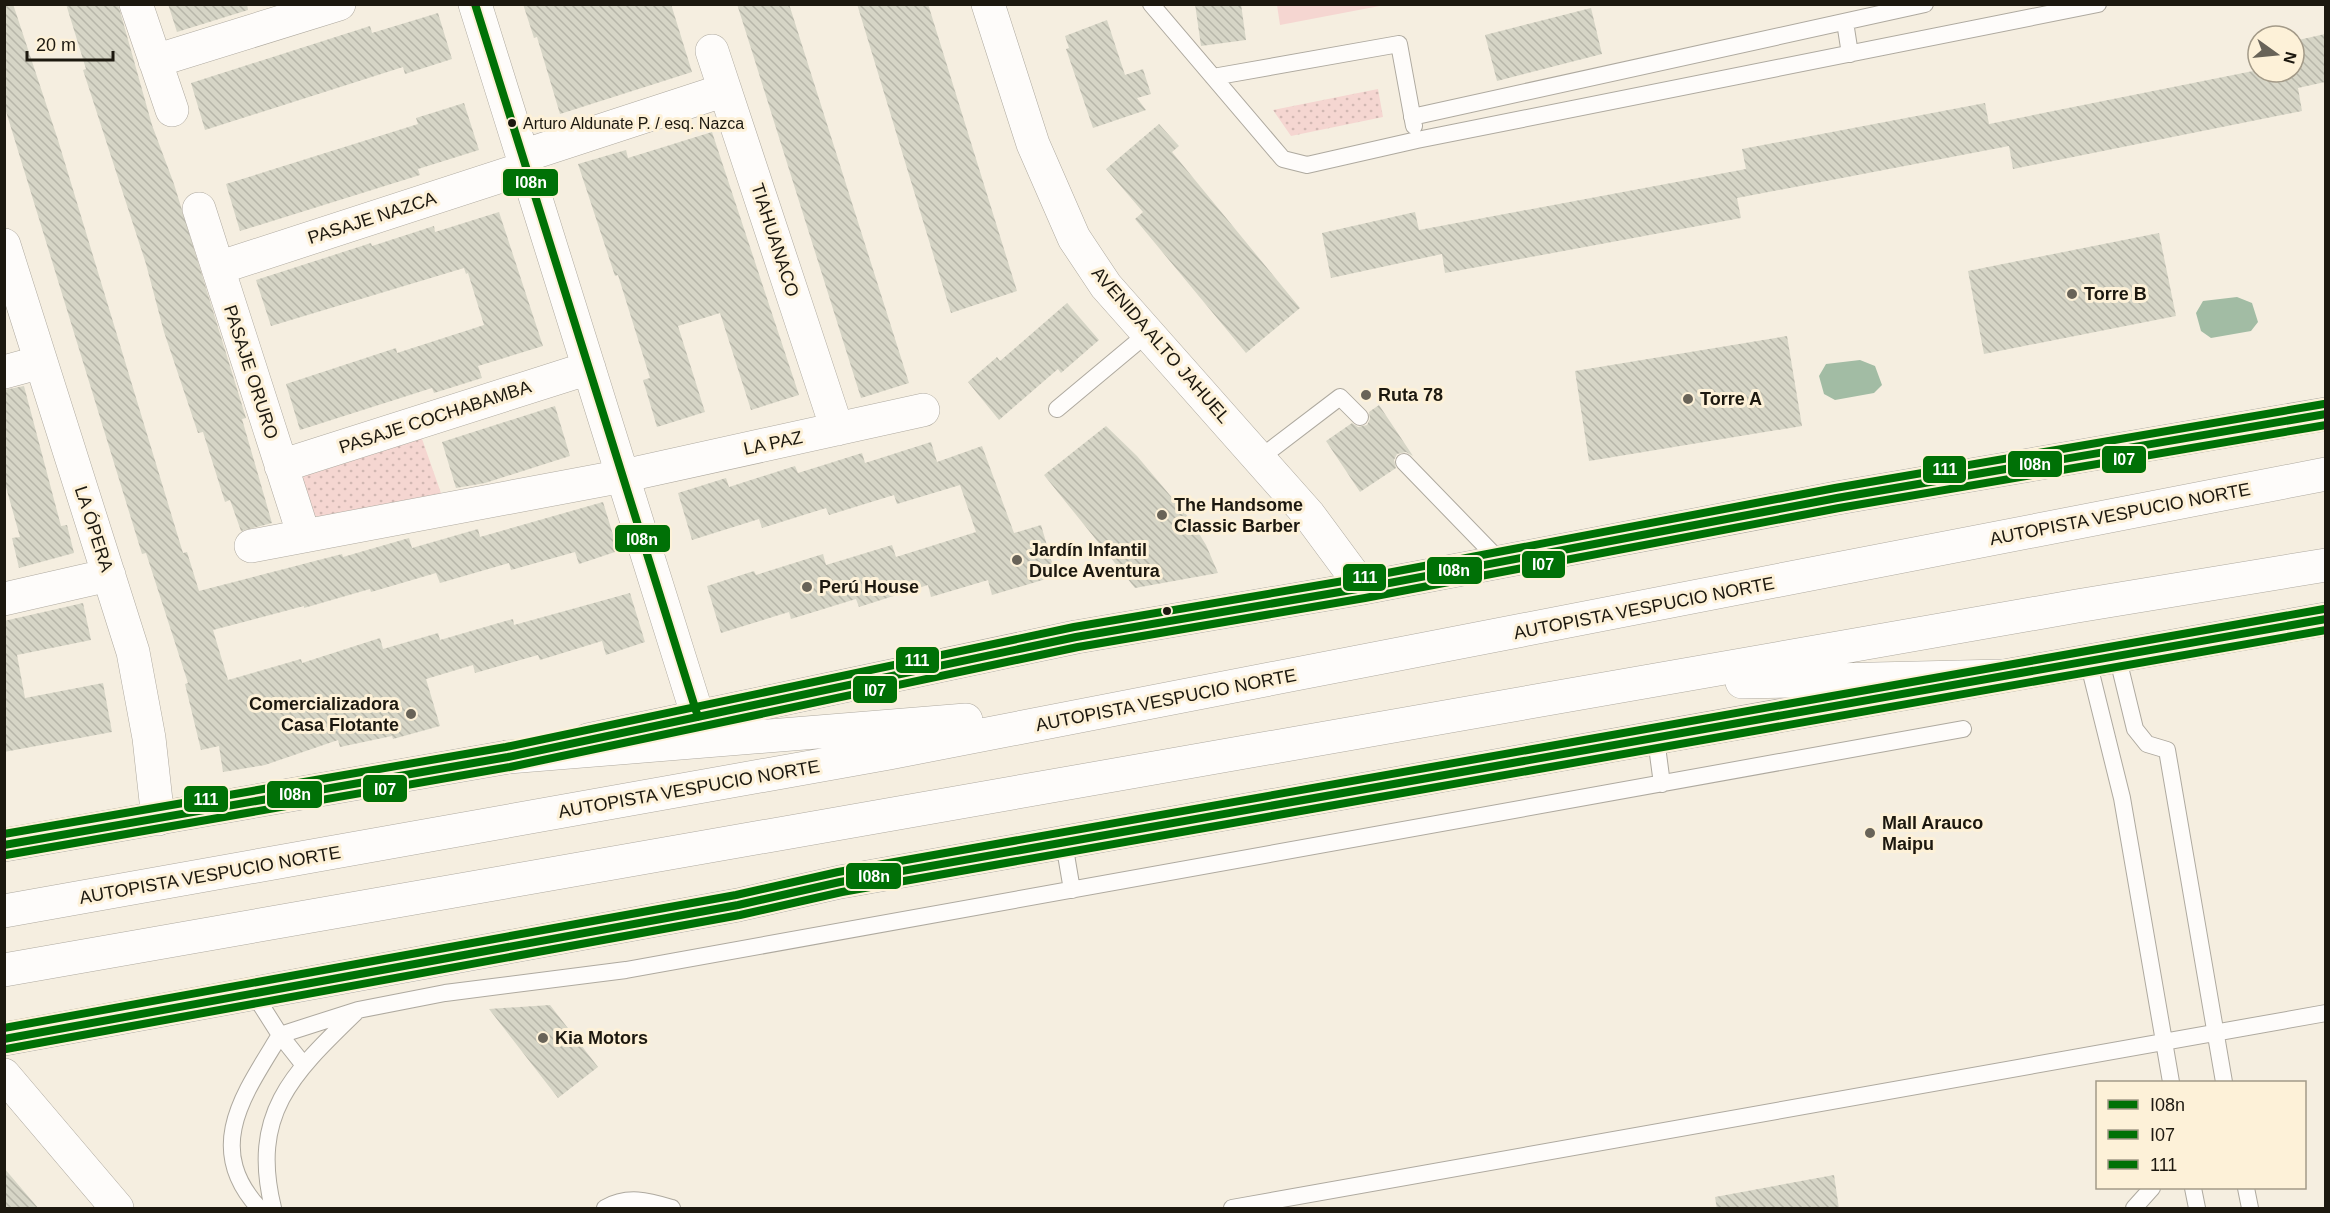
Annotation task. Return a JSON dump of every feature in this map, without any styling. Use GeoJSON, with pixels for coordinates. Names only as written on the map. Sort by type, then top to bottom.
{"type":"FeatureCollection","features":[{"type":"Feature","properties":{"kind":"main road"},"geometry":{"type":"LineString","coordinates":[[136,4],[172,110]]}},
{"type":"Feature","properties":{"kind":"main road"},"geometry":{"type":"LineString","coordinates":[[155,62],[339,4]]}},
{"type":"Feature","properties":{"kind":"main road"},"geometry":{"type":"LineString","coordinates":[[475,4],[698,717]]}},
{"type":"Feature","properties":{"kind":"main road","name":"AVENIDA ALTO JAHUEL"},"geometry":{"type":"LineString","coordinates":[[988,4],[1033,144],[1074,238],[1106,286],[1309,515],[1363,588]]}},
{"type":"Feature","properties":{"kind":"main road","name":"TIAHUANACO"},"geometry":{"type":"LineString","coordinates":[[712,51],[837,429]]}},
{"type":"Feature","properties":{"kind":"main road","name":"PASAJE NAZCA"},"geometry":{"type":"LineString","coordinates":[[218,268],[725,90]]}},
{"type":"Feature","properties":{"kind":"main road","name":"PASAJE ORURO"},"geometry":{"type":"LineString","coordinates":[[199,209],[304,536]]}},
{"type":"Feature","properties":{"kind":"main road","name":"LA ÓPERA"},"geometry":{"type":"LineString","coordinates":[[4,245],[109,575],[140,682],[158,819]]}},
{"type":"Feature","properties":{"kind":"main road"},"geometry":{"type":"LineString","coordinates":[[4,372],[41,362]]}},
{"type":"Feature","properties":{"kind":"main road","name":"PASAJE COCHABAMBA"},"geometry":{"type":"LineString","coordinates":[[281,466],[589,368]]}},
{"type":"Feature","properties":{"kind":"main road","name":"LA PAZ"},"geometry":{"type":"LineString","coordinates":[[623,476],[923,410]]}},
{"type":"Feature","properties":{"kind":"main road"},"geometry":{"type":"LineString","coordinates":[[4,845],[508,757],[1076,637],[1363,588],[1849,496],[2325,414]]}},
{"type":"Feature","properties":{"kind":"main road","name":"AUTOPISTA VESPUCIO NORTE"},"geometry":{"type":"LineString","coordinates":[[4,911],[819,766],[2325,474]]}},
{"type":"Feature","properties":{"kind":"main road"},"geometry":{"type":"LineString","coordinates":[[251,546],[623,476]]}},
{"type":"Feature","properties":{"kind":"main road"},"geometry":{"type":"LineString","coordinates":[[4,970],[85,958],[1635,684],[2325,565]]}},
{"type":"Feature","properties":{"kind":"main road"},"geometry":{"type":"LineString","coordinates":[[4,599],[109,575]]}},
{"type":"Feature","properties":{"kind":"main road"},"geometry":{"type":"LineString","coordinates":[[4,1039],[738,905],[840,882],[2325,619]]}},
{"type":"Feature","properties":{"kind":"main road"},"geometry":{"type":"LineString","coordinates":[[1635,684],[2003,676]]}},
{"type":"Feature","properties":{"kind":"main road"},"geometry":{"type":"LineString","coordinates":[[508,757],[1130,707]]}},
{"type":"Feature","properties":{"kind":"main road"},"geometry":{"type":"LineString","coordinates":[[4,992],[85,958]]}},
{"type":"Feature","properties":{"kind":"main road"},"geometry":{"type":"LineString","coordinates":[[4,1075],[117,1209]]}},
{"type":"Feature","properties":{"kind":"lane"},"geometry":{"type":"LineString","coordinates":[[1151,4],[1283,159],[1307,165],[1417,140],[2098,4]]}},
{"type":"Feature","properties":{"kind":"lane"},"geometry":{"type":"LineString","coordinates":[[1412,117],[1925,4]]}},
{"type":"Feature","properties":{"kind":"lane"},"geometry":{"type":"LineString","coordinates":[[1845,22],[1850,54]]}},
{"type":"Feature","properties":{"kind":"lane"},"geometry":{"type":"LineString","coordinates":[[1213,77],[1399,44],[1417,140]]}},
{"type":"Feature","properties":{"kind":"lane"},"geometry":{"type":"LineString","coordinates":[[1057,409],[1148,333]]}},
{"type":"Feature","properties":{"kind":"lane"},"geometry":{"type":"LineString","coordinates":[[1260,458],[1340,397],[1360,417]]}},
{"type":"Feature","properties":{"kind":"lane"},"geometry":{"type":"LineString","coordinates":[[1404,462],[1500,561]]}},
{"type":"Feature","properties":{"kind":"lane"},"geometry":{"type":"LineString","coordinates":[[2103,658],[2135,729],[2147,744],[2167,750],[2213,1033],[2224,1081]]}},
{"type":"Feature","properties":{"kind":"lane"},"geometry":{"type":"LineString","coordinates":[[2103,658],[2122,798],[2171,1081]]}},
{"type":"Feature","properties":{"kind":"lane"},"geometry":{"type":"LineString","coordinates":[[259,1209],[243,1187],[235,1169],[231,1151],[231,1134],[245,1095],[280,1035],[358,1010],[445,993],[626,970],[1963,729]]}},
{"type":"Feature","properties":{"kind":"lane"},"geometry":{"type":"LineString","coordinates":[[1656,739],[1662,784]]}},
{"type":"Feature","properties":{"kind":"lane"},"geometry":{"type":"LineString","coordinates":[[1064,843],[1072,890]]}},
{"type":"Feature","properties":{"kind":"lane"},"geometry":{"type":"LineString","coordinates":[[255,994],[280,1035],[303,1064]]}},
{"type":"Feature","properties":{"kind":"lane"},"geometry":{"type":"LineString","coordinates":[[273,1209],[265,1166],[271,1122],[280,1099],[303,1064],[358,1010]]}},
{"type":"Feature","properties":{"kind":"lane"},"geometry":{"type":"LineString","coordinates":[[1232,1209],[2325,1013]]}},
{"type":"Feature","properties":{"kind":"lane"},"geometry":{"type":"LineString","coordinates":[[2134,1209],[2151,1189]]}},
{"type":"Feature","properties":{"kind":"lane"},"geometry":{"type":"LineString","coordinates":[[2193,1189],[2197,1209]]}},
{"type":"Feature","properties":{"kind":"lane"},"geometry":{"type":"LineString","coordinates":[[2246,1189],[2250,1209]]}},
{"type":"Feature","properties":{"kind":"lane"},"geometry":{"type":"LineString","coordinates":[[605,1209],[616,1202],[631,1199],[672,1209]]}},
{"type":"Feature","properties":{"kind":"shaded area"},"geometry":{"type":"Polygon","coordinates":[[[1277,4],[1390,4],[1280,25],[1277,5],[1277,4]]]}},
{"type":"Feature","properties":{"kind":"shaded area"},"geometry":{"type":"Polygon","coordinates":[[[1378,89],[1383,117],[1291,136],[1273,110],[1378,89]]]}},
{"type":"Feature","properties":{"kind":"shaded area"},"geometry":{"type":"Polygon","coordinates":[[[2237,297],[2252,303],[2258,322],[2251,331],[2211,338],[2201,331],[2196,313],[2203,301],[2237,297]]]}},
{"type":"Feature","properties":{"kind":"shaded area"},"geometry":{"type":"Polygon","coordinates":[[[1860,360],[1875,366],[1882,385],[1874,393],[1835,400],[1824,394],[1819,376],[1826,364],[1860,360]]]}},
{"type":"Feature","properties":{"kind":"shaded area"},"geometry":{"type":"Polygon","coordinates":[[[421,436],[442,496],[329,522],[310,513],[299,477],[421,436]]]}},
{"type":"Feature","properties":{"kind":"building"},"geometry":{"type":"Polygon","coordinates":[[[4,4],[13,4],[58,140],[183,553],[187,552],[199,591],[342,554],[343,557],[409,538],[412,548],[478,529],[480,537],[603,502],[618,551],[579,564],[575,552],[511,570],[509,563],[440,583],[436,573],[371,592],[370,589],[213,630],[228,680],[301,659],[302,663],[380,638],[383,649],[438,633],[440,640],[513,619],[514,625],[630,593],[645,642],[606,655],[602,641],[540,660],[538,655],[475,673],[473,665],[426,679],[440,726],[393,739],[392,736],[340,747],[338,740],[265,765],[223,772],[219,746],[201,750],[185,684],[188,683],[146,553],[142,554],[4,105],[4,4]]]}},
{"type":"Feature","properties":{"kind":"building"},"geometry":{"type":"Polygon","coordinates":[[[66,4],[118,4],[152,125],[174,184],[246,418],[242,419],[272,523],[241,531],[230,500],[225,502],[203,432],[198,433],[164,332],[146,264],[83,70],[86,69],[66,4]]]}},
{"type":"Feature","properties":{"kind":"building"},"geometry":{"type":"Polygon","coordinates":[[[168,4],[247,4],[248,10],[177,32],[168,4]]]}},
{"type":"Feature","properties":{"kind":"building"},"geometry":{"type":"Polygon","coordinates":[[[523,4],[671,4],[692,72],[560,114],[537,37],[534,38],[523,4]]]}},
{"type":"Feature","properties":{"kind":"building"},"geometry":{"type":"Polygon","coordinates":[[[737,4],[789,4],[909,383],[861,398],[737,4]]]}},
{"type":"Feature","properties":{"kind":"building"},"geometry":{"type":"Polygon","coordinates":[[[857,4],[928,4],[1017,291],[951,313],[857,4]]]}},
{"type":"Feature","properties":{"kind":"building"},"geometry":{"type":"Polygon","coordinates":[[[1195,4],[1241,4],[1246,40],[1201,46],[1195,4]]]}},
{"type":"Feature","properties":{"kind":"building"},"geometry":{"type":"Polygon","coordinates":[[[1591,8],[1602,54],[1497,81],[1485,35],[1591,8]]]}},
{"type":"Feature","properties":{"kind":"building"},"geometry":{"type":"Polygon","coordinates":[[[438,13],[452,59],[405,74],[403,67],[205,130],[191,83],[370,26],[372,33],[438,13]]]}},
{"type":"Feature","properties":{"kind":"building"},"geometry":{"type":"Polygon","coordinates":[[[1107,20],[1125,75],[1143,69],[1151,94],[1137,98],[1146,110],[1093,128],[1066,49],[1069,48],[1065,36],[1107,20]]]}},
{"type":"Feature","properties":{"kind":"building"},"geometry":{"type":"Polygon","coordinates":[[[2325,34],[2325,82],[2298,88],[2302,111],[2013,169],[2009,146],[1737,198],[1741,218],[1445,273],[1442,254],[1331,278],[1322,233],[1415,212],[1419,230],[1746,169],[1742,149],[1985,103],[1989,124],[2246,72],[2246,84],[2306,84],[2306,38],[2325,34]]]}},
{"type":"Feature","properties":{"kind":"building"},"geometry":{"type":"Polygon","coordinates":[[[464,103],[479,150],[418,169],[420,175],[240,231],[226,184],[418,124],[416,118],[464,103]]]}},
{"type":"Feature","properties":{"kind":"building"},"geometry":{"type":"Polygon","coordinates":[[[1159,124],[1179,146],[1172,152],[1300,308],[1246,353],[1135,219],[1143,212],[1106,169],[1159,124]]]}},
{"type":"Feature","properties":{"kind":"building"},"geometry":{"type":"Polygon","coordinates":[[[712,132],[799,395],[751,410],[720,313],[678,326],[705,412],[657,427],[643,380],[650,378],[618,275],[615,276],[578,164],[626,150],[628,158],[712,132]]]}},
{"type":"Feature","properties":{"kind":"building"},"geometry":{"type":"Polygon","coordinates":[[[499,212],[543,346],[478,366],[482,378],[434,393],[432,388],[300,430],[286,384],[396,348],[397,353],[484,325],[468,273],[466,274],[464,268],[271,326],[256,280],[371,243],[372,246],[434,226],[435,232],[499,212]]]}},
{"type":"Feature","properties":{"kind":"building","name":"Torre B"},"geometry":{"type":"Polygon","coordinates":[[[2159,233],[2176,316],[1984,354],[1968,271],[2159,233]]]}},
{"type":"Feature","properties":{"kind":"building"},"geometry":{"type":"Polygon","coordinates":[[[1067,303],[1099,340],[1061,373],[1058,369],[999,420],[968,382],[997,357],[1000,361],[1067,303]]]}},
{"type":"Feature","properties":{"kind":"building","name":"Torre A"},"geometry":{"type":"Polygon","coordinates":[[[1787,336],[1802,426],[1589,461],[1575,371],[1787,336]]]}},
{"type":"Feature","properties":{"kind":"building"},"geometry":{"type":"Polygon","coordinates":[[[24,386],[61,526],[67,525],[74,553],[19,568],[12,538],[20,537],[4,480],[4,390],[24,386]]]}},
{"type":"Feature","properties":{"kind":"building"},"geometry":{"type":"Polygon","coordinates":[[[1379,405],[1413,456],[1406,452],[1397,454],[1394,460],[1396,468],[1360,492],[1326,441],[1352,423],[1358,427],[1367,425],[1370,419],[1369,412],[1379,405]]]}},
{"type":"Feature","properties":{"kind":"building"},"geometry":{"type":"Polygon","coordinates":[[[555,406],[570,456],[485,483],[456,488],[442,442],[555,406]]]}},
{"type":"Feature","properties":{"kind":"building"},"geometry":{"type":"Polygon","coordinates":[[[1106,426],[1137,456],[1190,519],[1206,545],[1218,573],[1135,588],[1044,475],[1106,426]]]}},
{"type":"Feature","properties":{"kind":"building"},"geometry":{"type":"Polygon","coordinates":[[[931,442],[937,462],[982,446],[1014,533],[1041,525],[1056,576],[992,595],[988,580],[931,597],[928,585],[859,607],[856,599],[791,619],[789,612],[721,633],[707,586],[754,571],[756,575],[823,554],[826,565],[892,545],[896,557],[976,532],[960,485],[897,504],[894,495],[829,515],[826,508],[762,528],[759,519],[692,540],[678,493],[726,478],[729,487],[795,466],[798,473],[862,453],[865,463],[931,442]]]}},
{"type":"Feature","properties":{"kind":"building"},"geometry":{"type":"Polygon","coordinates":[[[83,603],[91,640],[17,655],[25,698],[103,683],[112,732],[4,752],[4,621],[83,603]]]}},
{"type":"Feature","properties":{"kind":"building","name":"Kia Motors"},"geometry":{"type":"Polygon","coordinates":[[[550,1005],[598,1067],[558,1098],[489,1009],[550,1005]]]}},
{"type":"Feature","properties":{"kind":"building"},"geometry":{"type":"Polygon","coordinates":[[[4,1168],[39,1209],[4,1209],[4,1168]]]}},
{"type":"Feature","properties":{"kind":"building"},"geometry":{"type":"Polygon","coordinates":[[[1834,1175],[1839,1209],[1717,1209],[1715,1197],[1834,1175]]]}},
{"type":"Feature","properties":{"kind":"transit line","name":"I08n"},"geometry":{"type":"LineString","coordinates":[[475,4],[698,717]]}},
{"type":"Feature","properties":{"kind":"transit line","name":"111"},"geometry":{"type":"LineString","coordinates":[[4,834],[506,747],[1074,627],[1361,578],[1835,488],[2324,404]]}},
{"type":"Feature","properties":{"kind":"transit line","name":"I08n"},"geometry":{"type":"LineString","coordinates":[[4,845],[508,757],[1076,637],[1363,588],[1837,498],[2326,414]]}},
{"type":"Feature","properties":{"kind":"transit line","name":"I07"},"geometry":{"type":"LineString","coordinates":[[6,855],[510,767],[1078,647],[1365,598],[1839,508],[2326,425]]}},
{"type":"Feature","properties":{"kind":"transit line","name":"111"},"geometry":{"type":"LineString","coordinates":[[4,1028],[736,895],[838,872],[2324,609]]}},
{"type":"Feature","properties":{"kind":"transit line","name":"I08n"},"geometry":{"type":"LineString","coordinates":[[4,1039],[738,905],[840,882],[2326,619]]}},
{"type":"Feature","properties":{"kind":"transit line","name":"I07"},"geometry":{"type":"LineString","coordinates":[[6,1049],[740,915],[842,892],[2326,630]]}},
{"type":"Feature","properties":{"kind":"place","name":"Arturo Aldunate P. / esq. Nazca"},"geometry":{"type":"Point","coordinates":[512,123]}},
{"type":"Feature","properties":{"kind":"place","name":"Torre B"},"geometry":{"type":"Point","coordinates":[2072,294]}},
{"type":"Feature","properties":{"kind":"place","name":"Ruta 78"},"geometry":{"type":"Point","coordinates":[1366,395]}},
{"type":"Feature","properties":{"kind":"place","name":"Torre A"},"geometry":{"type":"Point","coordinates":[1688,399]}},
{"type":"Feature","properties":{"kind":"place","name":"The Handsome Classic Barber"},"geometry":{"type":"Point","coordinates":[1162,515]}},
{"type":"Feature","properties":{"kind":"place","name":"Jardín Infantil Dulce Aventura"},"geometry":{"type":"Point","coordinates":[1017,560]}},
{"type":"Feature","properties":{"kind":"place","name":"Perú House"},"geometry":{"type":"Point","coordinates":[807,587]}},
{"type":"Feature","properties":{"kind":"place","name":"Comercializadora Casa Flotante"},"geometry":{"type":"Point","coordinates":[411,714]}},
{"type":"Feature","properties":{"kind":"place","name":"Mall Arauco Maipu"},"geometry":{"type":"Point","coordinates":[1870,833]}},
{"type":"Feature","properties":{"kind":"place","name":"Kia Motors"},"geometry":{"type":"Point","coordinates":[543,1038]}}]}
